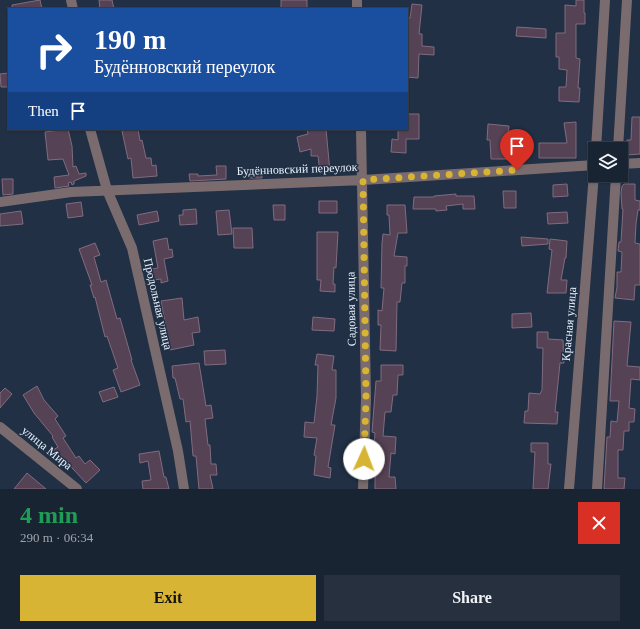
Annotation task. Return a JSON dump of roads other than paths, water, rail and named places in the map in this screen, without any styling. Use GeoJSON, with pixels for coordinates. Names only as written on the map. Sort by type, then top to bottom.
{"type":"FeatureCollection","features":[{"type":"Feature","properties":{"kind":"street"},"geometry":{"type":"LineString","coordinates":[[596,142],[605,0]]}},
{"type":"Feature","properties":{"kind":"street"},"geometry":{"type":"LineString","coordinates":[[618,142],[627,0]]}},
{"type":"Feature","properties":{"kind":"street","name":"Продольная улица"},"geometry":{"type":"LineString","coordinates":[[90,130],[107,190],[132,248],[178,452],[184,489]]}},
{"type":"Feature","properties":{"kind":"street","name":"Садовая улица"},"geometry":{"type":"LineString","coordinates":[[361,130],[366,398],[363,489]]}},
{"type":"Feature","properties":{"kind":"street"},"geometry":{"type":"LineString","coordinates":[[628,164],[640,163]]}},
{"type":"Feature","properties":{"kind":"street","name":"Будённовский переулок"},"geometry":{"type":"LineString","coordinates":[[0,202],[71,192],[363,180],[588,165]]}},
{"type":"Feature","properties":{"kind":"street","name":"Красная улица"},"geometry":{"type":"LineString","coordinates":[[569,489],[594,182]]}},
{"type":"Feature","properties":{"kind":"street"},"geometry":{"type":"LineString","coordinates":[[597,489],[616,182]]}},
{"type":"Feature","properties":{"kind":"street","name":"улица Мира"},"geometry":{"type":"LineString","coordinates":[[0,427],[77,489]]}}]}
